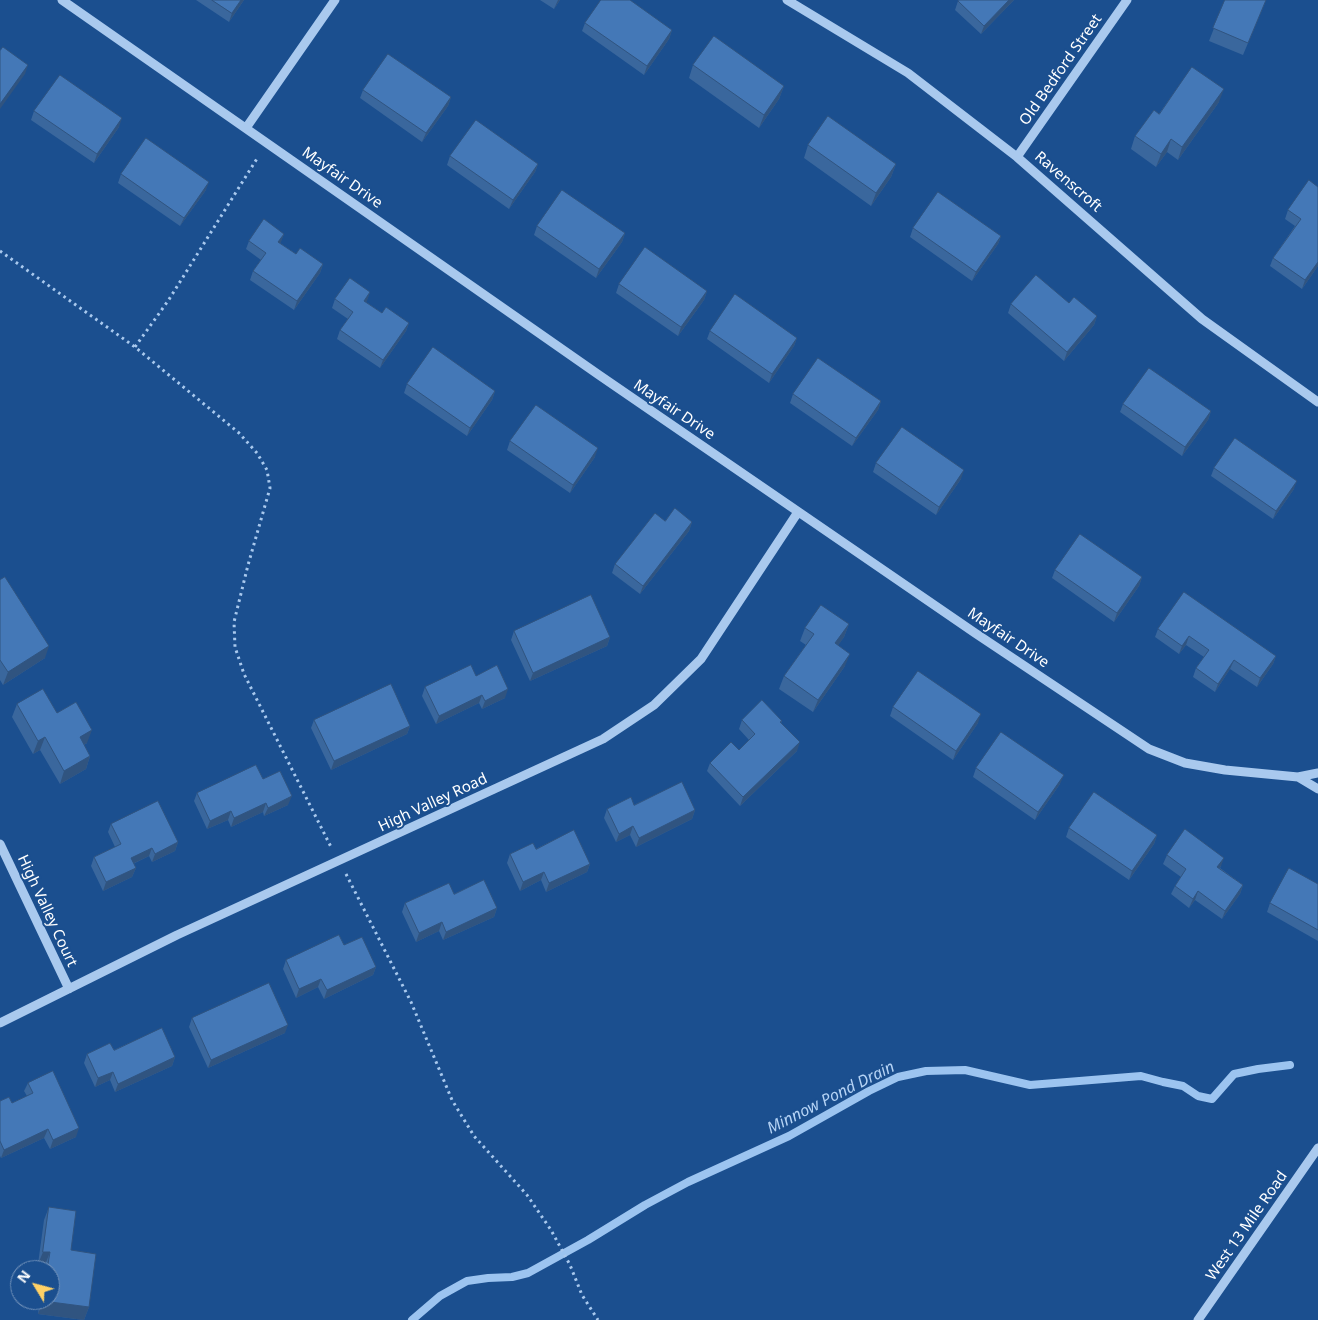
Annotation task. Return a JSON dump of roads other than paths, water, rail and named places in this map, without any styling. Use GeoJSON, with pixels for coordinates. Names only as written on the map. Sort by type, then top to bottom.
{"type":"FeatureCollection","features":[{"type":"Feature","properties":{"kind":"street","name":"Mayfair Drive"},"geometry":{"type":"LineString","coordinates":[[62,0],[599,376],[975,633],[1149,749],[1185,763],[1225,770],[1298,778],[1318,773]]}},
{"type":"Feature","properties":{"kind":"street"},"geometry":{"type":"LineString","coordinates":[[246,128],[335,0]]}},
{"type":"Feature","properties":{"kind":"street","name":"Ravenscroft"},"geometry":{"type":"LineString","coordinates":[[786,0],[908,73],[1017,156],[1202,319],[1318,402]]}},
{"type":"Feature","properties":{"kind":"street","name":"Old Bedford Street"},"geometry":{"type":"LineString","coordinates":[[1017,156],[1127,0]]}},
{"type":"Feature","properties":{"kind":"street","name":"High Valley Road"},"geometry":{"type":"LineString","coordinates":[[0,1023],[177,935],[603,739],[654,705],[701,659],[798,512]]}},
{"type":"Feature","properties":{"kind":"street","name":"Mayfair Drive"},"geometry":{"type":"LineString","coordinates":[[1298,778],[1318,789]]}},
{"type":"Feature","properties":{"kind":"street","name":"High Valley Court"},"geometry":{"type":"LineString","coordinates":[[0,844],[69,989]]}},
{"type":"Feature","properties":{"kind":"street","name":"West 13 Mile Road"},"geometry":{"type":"LineString","coordinates":[[1198,1320],[1318,1148]]}},
{"type":"Feature","properties":{"kind":"waterway","name":"Minnow Pond Drain"},"geometry":{"type":"LineString","coordinates":[[412,1320],[440,1296],[467,1281],[512,1277],[528,1273],[688,1182],[789,1136],[898,1077],[926,1071],[965,1070],[1030,1085],[1141,1076],[1183,1086],[1198,1096],[1212,1099],[1234,1074],[1290,1065]]}}]}
